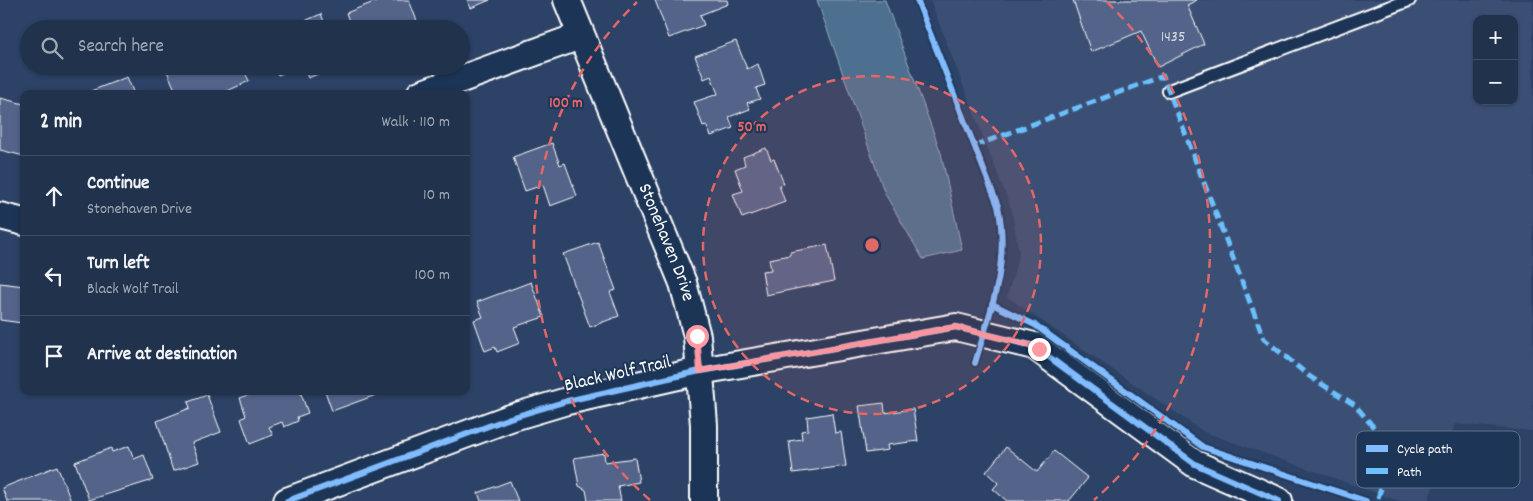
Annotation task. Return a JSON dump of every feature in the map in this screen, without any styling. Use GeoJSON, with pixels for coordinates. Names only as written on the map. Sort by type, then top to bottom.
{"type":"FeatureCollection","features":[{"type":"Feature","properties":{"kind":"street","name":"Stonehaven Drive"},"geometry":{"type":"LineString","coordinates":[[567,0],[580,36],[627,142],[683,283],[697,336],[704,425],[704,501]]}},
{"type":"Feature","properties":{"kind":"street"},"geometry":{"type":"LineString","coordinates":[[431,90],[580,36]]}},
{"type":"Feature","properties":{"kind":"street"},"geometry":{"type":"LineString","coordinates":[[0,216],[20,221]]}},
{"type":"Feature","properties":{"kind":"street","name":"Black Wolf Trail"},"geometry":{"type":"LineString","coordinates":[[287,501],[510,418],[567,401],[700,371],[956,327],[1034,346],[1195,464],[1279,501]]}},
{"type":"Feature","properties":{"kind":"lane"},"geometry":{"type":"LineString","coordinates":[[1169,91],[1409,0]]}},
{"type":"Feature","properties":{"kind":"shaded area"},"geometry":{"type":"Polygon","coordinates":[[[817,0],[885,0],[941,153],[962,250],[923,259],[885,194],[817,0]]]}},
{"type":"Feature","properties":{"kind":"shaded area"},"geometry":{"type":"Polygon","coordinates":[[[930,0],[1533,0],[1533,431],[1455,424],[1453,431],[1356,431],[1356,486],[1204,432],[1007,297],[1019,254],[1012,211],[930,0]]]}},
{"type":"Feature","properties":{"kind":"shaded area"},"geometry":{"type":"Polygon","coordinates":[[[1362,488],[1433,488],[1428,501],[1399,501],[1362,488]]]}},
{"type":"Feature","properties":{"kind":"building"},"geometry":{"type":"Polygon","coordinates":[[[379,0],[409,0],[417,20],[349,20],[346,13],[379,0]]]}},
{"type":"Feature","properties":{"kind":"building"},"geometry":{"type":"Polygon","coordinates":[[[467,0],[490,0],[471,8],[467,0]]]}},
{"type":"Feature","properties":{"kind":"building"},"geometry":{"type":"Polygon","coordinates":[[[655,0],[727,0],[728,4],[700,15],[704,25],[669,38],[655,0]]]}},
{"type":"Feature","properties":{"kind":"building"},"geometry":{"type":"Polygon","coordinates":[[[1073,0],[1197,0],[1187,5],[1204,44],[1158,67],[1141,31],[1091,52],[1073,0]]]}},
{"type":"Feature","properties":{"kind":"building"},"geometry":{"type":"Polygon","coordinates":[[[321,14],[323,20],[307,20],[321,14]]]}},
{"type":"Feature","properties":{"kind":"building"},"geometry":{"type":"Polygon","coordinates":[[[736,41],[747,69],[758,64],[765,85],[756,88],[760,99],[747,103],[750,109],[729,117],[733,128],[711,136],[706,125],[703,126],[694,102],[718,94],[711,76],[704,79],[695,56],[736,41]]]}},
{"type":"Feature","properties":{"kind":"building"},"geometry":{"type":"Polygon","coordinates":[[[169,75],[246,75],[249,81],[230,90],[175,90],[169,75]]]}},
{"type":"Feature","properties":{"kind":"building"},"geometry":{"type":"Polygon","coordinates":[[[127,77],[132,90],[93,90],[127,77]]]}},
{"type":"Feature","properties":{"kind":"building"},"geometry":{"type":"Polygon","coordinates":[[[0,98],[20,103],[20,155],[0,150],[0,98]]]}},
{"type":"Feature","properties":{"kind":"building"},"geometry":{"type":"Polygon","coordinates":[[[552,143],[560,165],[565,163],[577,196],[550,206],[543,185],[525,191],[513,157],[552,143]]]}},
{"type":"Feature","properties":{"kind":"building"},"geometry":{"type":"Polygon","coordinates":[[[766,148],[771,160],[774,159],[784,184],[779,185],[785,202],[742,218],[733,194],[743,191],[735,169],[745,165],[743,157],[766,148]]]}},
{"type":"Feature","properties":{"kind":"building"},"geometry":{"type":"Polygon","coordinates":[[[598,242],[616,290],[610,292],[619,316],[590,327],[563,254],[598,242]]]}},
{"type":"Feature","properties":{"kind":"building"},"geometry":{"type":"Polygon","coordinates":[[[827,245],[834,281],[766,295],[762,271],[771,270],[769,259],[790,255],[790,252],[827,245]]]}},
{"type":"Feature","properties":{"kind":"building"},"geometry":{"type":"Polygon","coordinates":[[[531,282],[544,317],[514,327],[520,343],[497,352],[495,347],[485,351],[474,320],[483,317],[477,302],[531,282]]]}},
{"type":"Feature","properties":{"kind":"building"},"geometry":{"type":"Polygon","coordinates":[[[0,283],[20,286],[20,323],[0,320],[0,283]]]}},
{"type":"Feature","properties":{"kind":"building"},"geometry":{"type":"Polygon","coordinates":[[[207,395],[221,432],[192,443],[199,462],[173,471],[157,421],[190,408],[188,402],[207,395]]]}},
{"type":"Feature","properties":{"kind":"building"},"geometry":{"type":"Polygon","coordinates":[[[248,395],[301,395],[308,413],[297,417],[298,421],[284,427],[282,422],[269,427],[273,435],[250,444],[241,419],[246,416],[240,398],[248,395]]]}},
{"type":"Feature","properties":{"kind":"building"},"geometry":{"type":"Polygon","coordinates":[[[326,395],[376,395],[332,411],[326,395]]]}},
{"type":"Feature","properties":{"kind":"building"},"geometry":{"type":"Polygon","coordinates":[[[884,403],[885,413],[913,409],[918,441],[887,445],[888,450],[866,453],[859,406],[884,403]]]}},
{"type":"Feature","properties":{"kind":"building"},"geometry":{"type":"Polygon","coordinates":[[[832,413],[835,433],[841,432],[846,466],[793,473],[789,441],[802,439],[801,431],[808,430],[807,417],[832,413]]]}},
{"type":"Feature","properties":{"kind":"building"},"geometry":{"type":"Polygon","coordinates":[[[129,446],[134,459],[144,455],[153,480],[89,500],[75,462],[111,448],[112,452],[129,446]]]}},
{"type":"Feature","properties":{"kind":"building"},"geometry":{"type":"Polygon","coordinates":[[[1006,447],[1037,472],[1054,451],[1088,478],[1069,501],[1007,501],[993,489],[998,483],[986,472],[1006,447]]]}},
{"type":"Feature","properties":{"kind":"building"},"geometry":{"type":"Polygon","coordinates":[[[604,453],[605,462],[635,458],[639,482],[618,486],[621,501],[588,501],[586,490],[579,486],[574,458],[604,453]]]}},
{"type":"Feature","properties":{"kind":"building"},"geometry":{"type":"Polygon","coordinates":[[[57,466],[71,501],[7,501],[2,488],[57,466]]]}},
{"type":"Feature","properties":{"kind":"building"},"geometry":{"type":"Polygon","coordinates":[[[510,481],[518,501],[481,501],[478,493],[510,481]]]}},
{"type":"Feature","properties":{"kind":"marked path"},"geometry":{"type":"LineString","coordinates":[[974,146],[1163,76],[1264,339],[1309,376],[1355,405],[1377,431]]}},
{"type":"Feature","properties":{"kind":"marked path"},"geometry":{"type":"LineString","coordinates":[[1377,501],[1381,488]]}},
{"type":"Feature","properties":{"kind":"cycle path"},"geometry":{"type":"LineString","coordinates":[[917,0],[998,206],[1002,247],[1000,266],[997,286],[975,363]]}},
{"type":"Feature","properties":{"kind":"cycle path"},"geometry":{"type":"LineString","coordinates":[[992,304],[1035,325],[1203,447],[1366,501]]}},
{"type":"Feature","properties":{"kind":"cycle path"},"geometry":{"type":"LineString","coordinates":[[287,501],[510,418],[567,401],[700,371],[956,327],[1034,346],[1195,464],[1279,501]]}},
{"type":"Feature","properties":{"kind":"route"},"geometry":{"type":"LineString","coordinates":[[697,336],[700,371],[956,327],[1034,346],[1039,349]]}}]}
